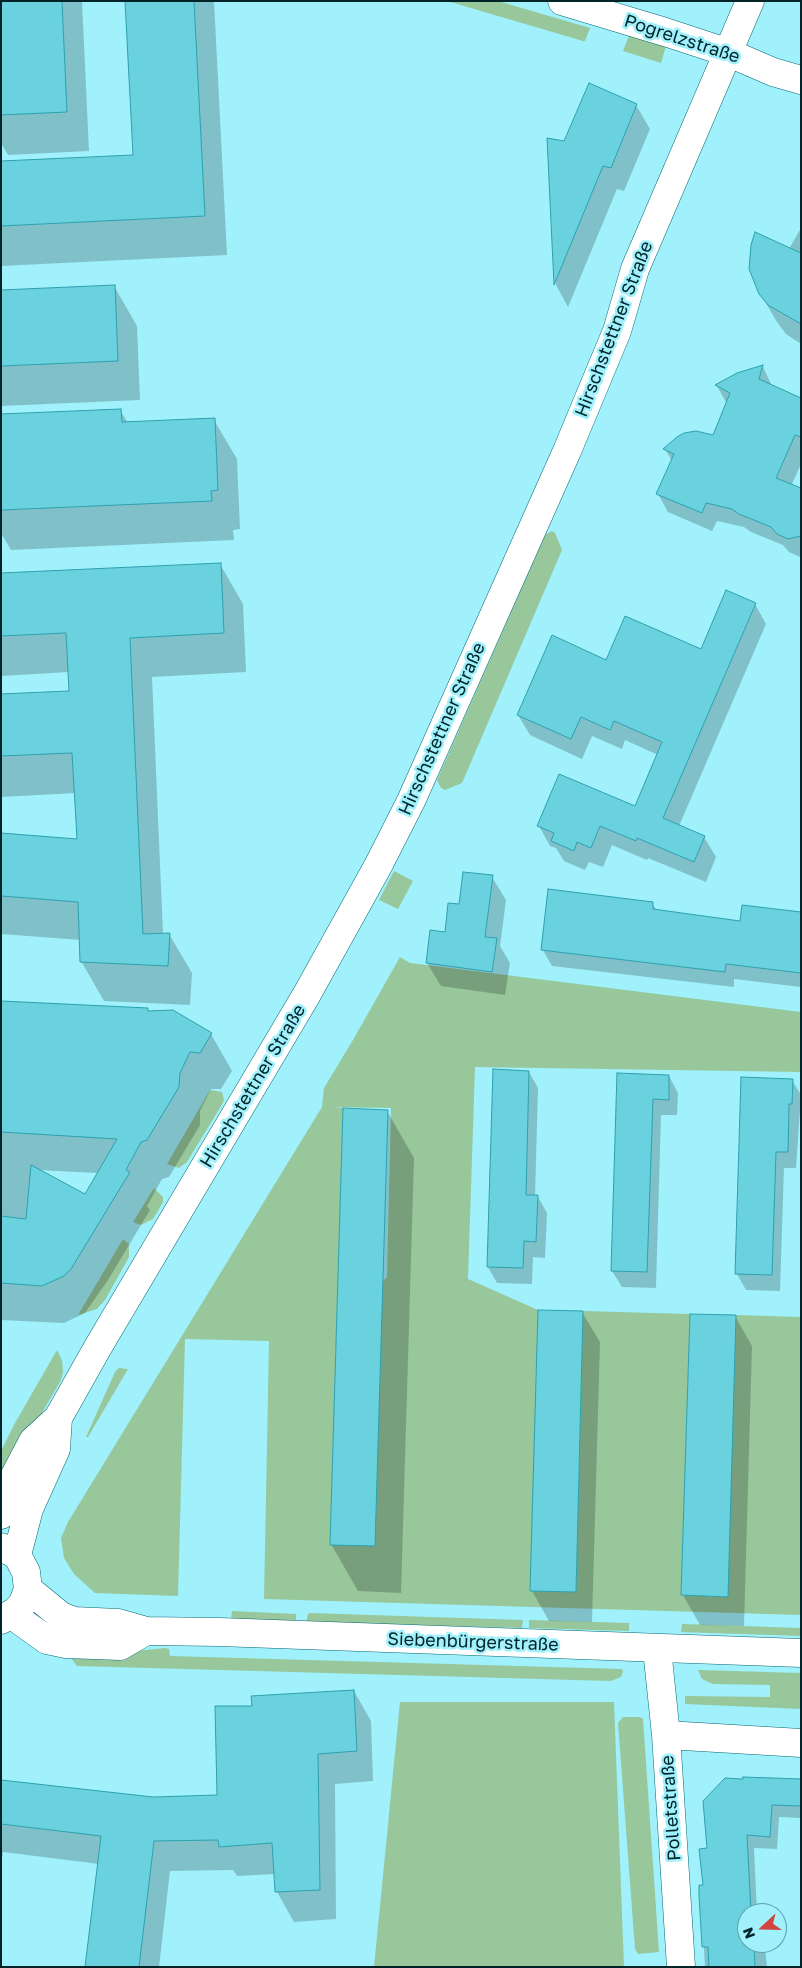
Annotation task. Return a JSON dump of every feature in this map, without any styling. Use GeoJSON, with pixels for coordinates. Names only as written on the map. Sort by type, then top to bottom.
{"type":"FeatureCollection","features":[{"type":"Feature","properties":{"kind":"main road","name":"Pogrelzstraße"},"geometry":{"type":"LineString","coordinates":[[562,1],[729,53],[773,72],[801,80]]}},
{"type":"Feature","properties":{"kind":"main road","name":"Hirschstettner Straße"},"geometry":{"type":"LineString","coordinates":[[1,1516],[14,1477],[33,1441],[58,1418],[98,1347],[308,994],[378,866],[407,808],[567,451],[617,331],[635,269],[750,1]]}},
{"type":"Feature","properties":{"kind":"main road","name":"Hirschstettner Straße"},"geometry":{"type":"LineString","coordinates":[[28,1589],[26,1572],[9,1550],[56,1449],[58,1418]]}},
{"type":"Feature","properties":{"kind":"main road"},"geometry":{"type":"LineString","coordinates":[[28,1589],[23,1603],[7,1617],[48,1640],[66,1644],[120,1646],[146,1631]]}},
{"type":"Feature","properties":{"kind":"main road","name":"Siebenbürgerstraße"},"geometry":{"type":"LineString","coordinates":[[28,1589],[61,1616],[74,1621],[118,1623],[146,1631],[801,1653]]}},
{"type":"Feature","properties":{"kind":"main road","name":"Polletstraße"},"geometry":{"type":"LineString","coordinates":[[657,1649],[666,1735],[681,1967]]}},
{"type":"Feature","properties":{"kind":"main road"},"geometry":{"type":"LineString","coordinates":[[666,1735],[801,1743]]}},
{"type":"Feature","properties":{"kind":"green space"},"geometry":{"type":"Polygon","coordinates":[[[447,1],[498,1],[590,28],[585,41],[583,41],[447,1]]]}},
{"type":"Feature","properties":{"kind":"green space"},"geometry":{"type":"Polygon","coordinates":[[[630,33],[666,46],[661,63],[623,51],[630,33]]]}},
{"type":"Feature","properties":{"kind":"green space"},"geometry":{"type":"Polygon","coordinates":[[[552,531],[555,533],[562,550],[462,783],[445,790],[441,788],[437,780],[545,535],[552,531]]]}},
{"type":"Feature","properties":{"kind":"green space"},"geometry":{"type":"Polygon","coordinates":[[[394,871],[413,881],[398,909],[379,900],[394,871]]]}},
{"type":"Feature","properties":{"kind":"green space"},"geometry":{"type":"Polygon","coordinates":[[[400,957],[410,963],[801,1012],[801,1072],[475,1067],[468,1279],[538,1310],[531,1591],[576,1592],[583,1311],[690,1314],[681,1595],[727,1597],[736,1315],[801,1317],[801,1615],[264,1599],[269,1341],[185,1339],[178,1596],[95,1593],[74,1574],[64,1558],[61,1538],[68,1522],[322,1107],[324,1088],[400,957]],[[334,1107],[343,1108],[330,1545],[383,1281],[387,1277],[391,1108],[334,1107]]]}},
{"type":"Feature","properties":{"kind":"green space"},"geometry":{"type":"Polygon","coordinates":[[[210,1090],[222,1092],[224,1100],[221,1106],[187,1162],[179,1168],[167,1164],[210,1090]]]}},
{"type":"Feature","properties":{"kind":"green space"},"geometry":{"type":"Polygon","coordinates":[[[154,1188],[163,1197],[163,1202],[153,1219],[141,1225],[133,1222],[154,1188]]]}},
{"type":"Feature","properties":{"kind":"green space"},"geometry":{"type":"Polygon","coordinates":[[[123,1239],[129,1244],[129,1257],[105,1300],[97,1309],[78,1315],[123,1239]]]}},
{"type":"Feature","properties":{"kind":"green space"},"geometry":{"type":"Polygon","coordinates":[[[57,1350],[62,1360],[63,1372],[61,1380],[1,1484],[1,1451],[57,1350]]]}},
{"type":"Feature","properties":{"kind":"green space"},"geometry":{"type":"Polygon","coordinates":[[[119,1368],[128,1369],[88,1437],[86,1437],[115,1372],[119,1368]]]}},
{"type":"Feature","properties":{"kind":"green space"},"geometry":{"type":"Polygon","coordinates":[[[232,1611],[296,1614],[296,1621],[231,1619],[232,1611]]]}},
{"type":"Feature","properties":{"kind":"green space"},"geometry":{"type":"Polygon","coordinates":[[[310,1613],[523,1620],[522,1628],[306,1622],[310,1613]]]}},
{"type":"Feature","properties":{"kind":"green space"},"geometry":{"type":"Polygon","coordinates":[[[529,1620],[629,1623],[629,1631],[529,1628],[529,1620]]]}},
{"type":"Feature","properties":{"kind":"green space"},"geometry":{"type":"Polygon","coordinates":[[[682,1624],[801,1628],[801,1636],[681,1632],[682,1624]]]}},
{"type":"Feature","properties":{"kind":"green space"},"geometry":{"type":"Polygon","coordinates":[[[169,1649],[170,1656],[622,1669],[623,1672],[621,1677],[611,1681],[77,1666],[71,1658],[72,1653],[116,1653],[169,1649]]]}},
{"type":"Feature","properties":{"kind":"green space"},"geometry":{"type":"Polygon","coordinates":[[[698,1670],[801,1673],[801,1709],[685,1704],[685,1696],[770,1697],[770,1685],[713,1684],[702,1679],[698,1670]]]}},
{"type":"Feature","properties":{"kind":"green space"},"geometry":{"type":"Polygon","coordinates":[[[400,1702],[614,1702],[624,1967],[374,1967],[400,1702]]]}},
{"type":"Feature","properties":{"kind":"green space"},"geometry":{"type":"Polygon","coordinates":[[[623,1717],[640,1717],[643,1719],[659,1952],[638,1954],[635,1949],[618,1723],[623,1717]]]}},
{"type":"Feature","properties":{"kind":"building"},"geometry":{"type":"Polygon","coordinates":[[[1,1],[62,1],[67,112],[1,115],[1,1]]]}},
{"type":"Feature","properties":{"kind":"building"},"geometry":{"type":"Polygon","coordinates":[[[125,1],[194,1],[205,216],[1,226],[1,161],[133,155],[125,1]]]}},
{"type":"Feature","properties":{"kind":"building"},"geometry":{"type":"Polygon","coordinates":[[[589,83],[637,104],[611,168],[603,166],[554,285],[547,138],[564,141],[589,83]]]}},
{"type":"Feature","properties":{"kind":"building"},"geometry":{"type":"Polygon","coordinates":[[[755,232],[801,253],[801,324],[768,305],[759,294],[749,269],[751,245],[755,232]]]}},
{"type":"Feature","properties":{"kind":"building"},"geometry":{"type":"Polygon","coordinates":[[[115,285],[118,361],[1,366],[1,290],[115,285]]]}},
{"type":"Feature","properties":{"kind":"building"},"geometry":{"type":"Polygon","coordinates":[[[763,365],[759,379],[801,398],[801,437],[795,435],[776,478],[801,488],[801,536],[788,539],[777,534],[771,527],[739,514],[732,509],[706,503],[702,513],[656,494],[674,454],[663,449],[684,433],[696,431],[713,435],[730,393],[715,385],[737,373],[763,365]]]}},
{"type":"Feature","properties":{"kind":"building"},"geometry":{"type":"Polygon","coordinates":[[[121,409],[122,422],[215,418],[218,490],[211,491],[212,501],[1,510],[1,414],[121,409]]]}},
{"type":"Feature","properties":{"kind":"building"},"geometry":{"type":"Polygon","coordinates":[[[221,563],[224,633],[130,638],[143,934],[170,933],[168,966],[80,962],[78,902],[1,896],[1,833],[77,839],[72,753],[1,756],[1,694],[69,691],[66,633],[1,636],[1,573],[221,563]]]}},
{"type":"Feature","properties":{"kind":"building"},"geometry":{"type":"Polygon","coordinates":[[[726,590],[756,603],[663,818],[705,836],[694,862],[637,838],[636,841],[600,826],[591,848],[577,842],[574,851],[551,841],[554,833],[537,826],[559,774],[635,806],[662,742],[614,721],[610,730],[581,717],[571,739],[517,715],[552,635],[606,660],[625,616],[701,649],[726,590]]]}},
{"type":"Feature","properties":{"kind":"building"},"geometry":{"type":"Polygon","coordinates":[[[463,872],[493,875],[485,937],[497,938],[492,972],[426,963],[430,930],[445,932],[448,903],[459,904],[463,872]]]}},
{"type":"Feature","properties":{"kind":"building"},"geometry":{"type":"Polygon","coordinates":[[[548,889],[653,902],[653,909],[740,921],[742,905],[801,912],[801,973],[726,964],[725,972],[541,950],[548,889]]]}},
{"type":"Feature","properties":{"kind":"building"},"geometry":{"type":"Polygon","coordinates":[[[1,1001],[148,1008],[148,1011],[173,1010],[212,1033],[200,1053],[190,1052],[180,1073],[179,1087],[147,1140],[141,1142],[126,1170],[130,1172],[71,1269],[64,1276],[42,1286],[1,1283],[1,1216],[26,1219],[31,1165],[85,1194],[117,1139],[1,1132],[1,1001]]]}},
{"type":"Feature","properties":{"kind":"building"},"geometry":{"type":"Polygon","coordinates":[[[493,1069],[529,1071],[526,1195],[538,1195],[536,1242],[524,1241],[523,1268],[487,1267],[493,1069]]]}},
{"type":"Feature","properties":{"kind":"building"},"geometry":{"type":"Polygon","coordinates":[[[617,1073],[669,1075],[669,1100],[653,1099],[647,1272],[611,1271],[617,1073]]]}},
{"type":"Feature","properties":{"kind":"building"},"geometry":{"type":"Polygon","coordinates":[[[741,1077],[793,1079],[792,1104],[789,1104],[788,1152],[776,1152],[772,1275],[735,1274],[741,1077]]]}},
{"type":"Feature","properties":{"kind":"building"},"geometry":{"type":"Polygon","coordinates":[[[343,1108],[388,1110],[375,1546],[330,1545],[343,1108]]]}},
{"type":"Feature","properties":{"kind":"building"},"geometry":{"type":"Polygon","coordinates":[[[538,1310],[583,1311],[576,1592],[530,1591],[538,1310]]]}},
{"type":"Feature","properties":{"kind":"building"},"geometry":{"type":"Polygon","coordinates":[[[690,1314],[736,1315],[728,1597],[681,1595],[690,1314]]]}},
{"type":"Feature","properties":{"kind":"building"},"geometry":{"type":"Polygon","coordinates":[[[354,1690],[357,1751],[318,1754],[320,1890],[275,1892],[272,1843],[219,1847],[218,1840],[154,1841],[139,1967],[85,1967],[101,1836],[1,1824],[1,1780],[153,1797],[217,1795],[215,1706],[252,1706],[251,1696],[354,1690]]]}},
{"type":"Feature","properties":{"kind":"building"},"geometry":{"type":"Polygon","coordinates":[[[743,1777],[801,1779],[801,1806],[772,1805],[770,1837],[747,1835],[750,1903],[737,1903],[737,1953],[754,1953],[755,1967],[709,1967],[708,1947],[702,1947],[699,1895],[699,1885],[703,1885],[699,1849],[707,1848],[703,1801],[725,1778],[743,1779],[743,1777]]]}}]}
